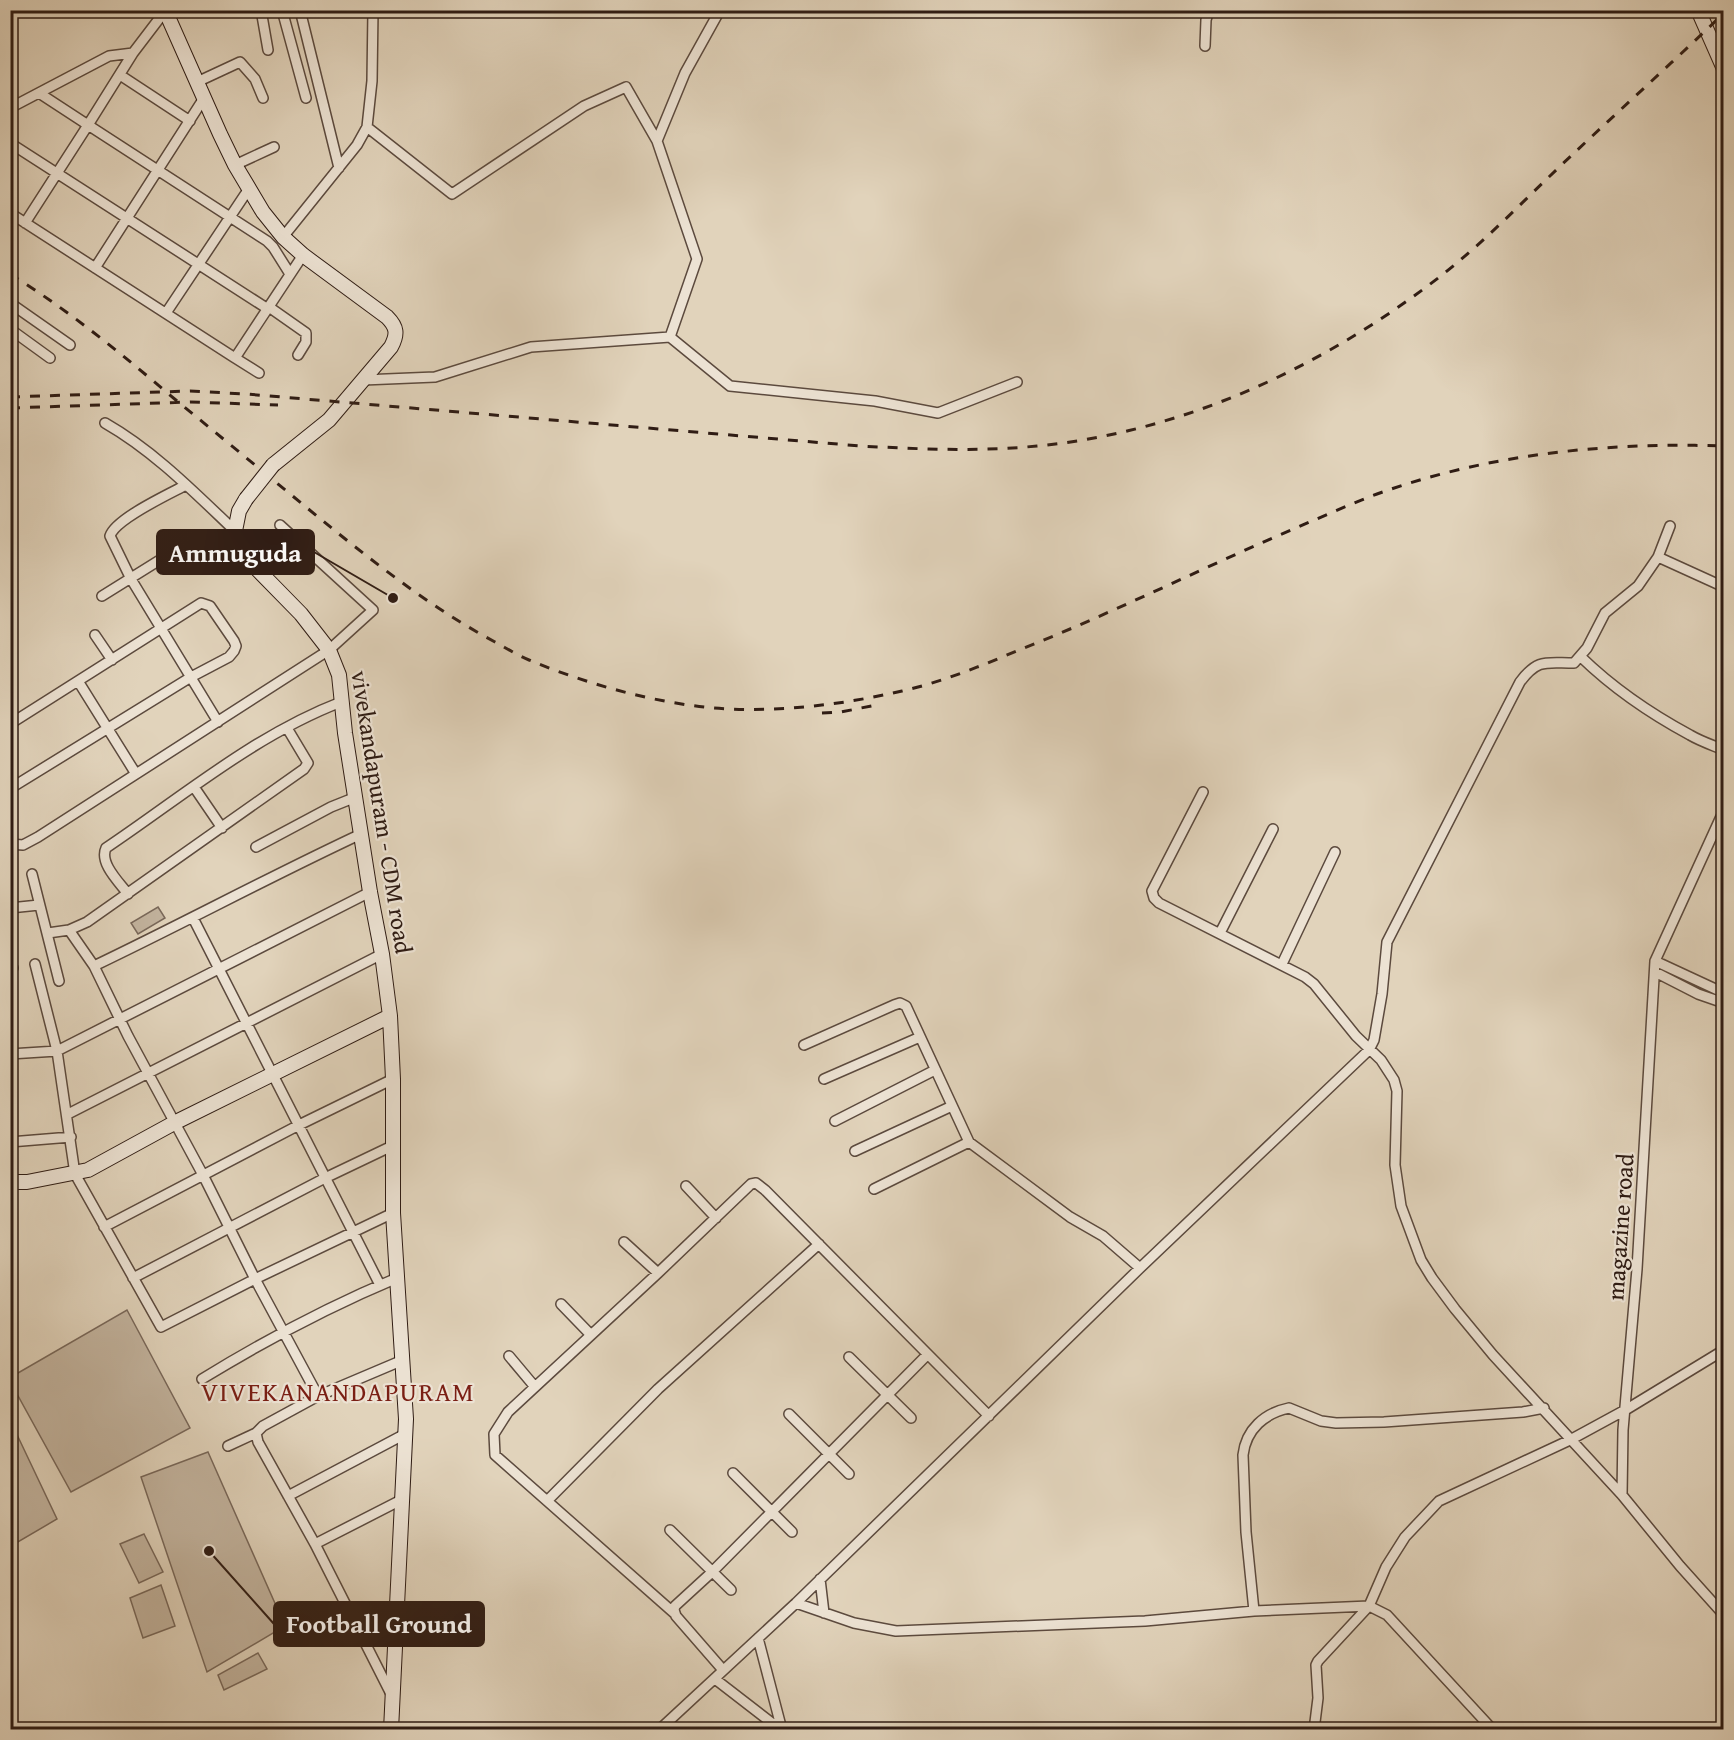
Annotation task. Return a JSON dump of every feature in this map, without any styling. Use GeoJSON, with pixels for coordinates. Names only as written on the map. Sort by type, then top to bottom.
{"type":"FeatureCollection","features":[{"type":"Feature","properties":{"kind":"street"},"geometry":{"type":"LineString","coordinates":[[261,10],[268,50]]}},
{"type":"Feature","properties":{"kind":"street"},"geometry":{"type":"LineString","coordinates":[[282,10],[306,98]]}},
{"type":"Feature","properties":{"kind":"street"},"geometry":{"type":"LineString","coordinates":[[300,10],[339,168]]}},
{"type":"Feature","properties":{"kind":"street"},"geometry":{"type":"LineString","coordinates":[[283,237],[357,146],[367,127],[372,81],[373,10]]}},
{"type":"Feature","properties":{"kind":"street"},"geometry":{"type":"LineString","coordinates":[[657,141],[685,73],[720,10]]}},
{"type":"Feature","properties":{"kind":"street"},"geometry":{"type":"LineString","coordinates":[[1205,46],[1206,20],[1209,10]]}},
{"type":"Feature","properties":{"kind":"street"},"geometry":{"type":"LineString","coordinates":[[1698,10],[1724,69]]}},
{"type":"Feature","properties":{"kind":"street"},"geometry":{"type":"LineString","coordinates":[[25,223],[133,53],[165,11],[235,165],[263,212],[283,237],[303,255],[394,324],[395,339],[391,347],[319,430],[273,465],[239,511],[235,531]]}},
{"type":"Feature","properties":{"kind":"street"},"geometry":{"type":"LineString","coordinates":[[10,108],[109,56],[133,53]]}},
{"type":"Feature","properties":{"kind":"street"},"geometry":{"type":"LineString","coordinates":[[298,65],[313,61]]}},
{"type":"Feature","properties":{"kind":"street"},"geometry":{"type":"LineString","coordinates":[[197,82],[240,62],[255,79],[263,98]]}},
{"type":"Feature","properties":{"kind":"street"},"geometry":{"type":"LineString","coordinates":[[120,75],[190,121]]}},
{"type":"Feature","properties":{"kind":"street"},"geometry":{"type":"LineString","coordinates":[[367,127],[452,194],[584,106],[626,87],[657,141],[697,259],[670,337]]}},
{"type":"Feature","properties":{"kind":"street"},"geometry":{"type":"LineString","coordinates":[[39,93],[273,247],[290,274]]}},
{"type":"Feature","properties":{"kind":"street"},"geometry":{"type":"LineString","coordinates":[[95,268],[204,98]]}},
{"type":"Feature","properties":{"kind":"street"},"geometry":{"type":"LineString","coordinates":[[10,143],[306,333],[306,342],[298,355]]}},
{"type":"Feature","properties":{"kind":"street"},"geometry":{"type":"LineString","coordinates":[[235,165],[274,147]]}},
{"type":"Feature","properties":{"kind":"street"},"geometry":{"type":"LineString","coordinates":[[166,313],[250,187]]}},
{"type":"Feature","properties":{"kind":"street"},"geometry":{"type":"LineString","coordinates":[[10,213],[259,373]]}},
{"type":"Feature","properties":{"kind":"street"},"geometry":{"type":"LineString","coordinates":[[235,358],[303,255]]}},
{"type":"Feature","properties":{"kind":"street"},"geometry":{"type":"LineString","coordinates":[[10,303],[70,345]]}},
{"type":"Feature","properties":{"kind":"street"},"geometry":{"type":"LineString","coordinates":[[10,329],[50,358]]}},
{"type":"Feature","properties":{"kind":"street"},"geometry":{"type":"LineString","coordinates":[[363,380],[435,377],[531,347],[670,337],[730,386],[875,401],[938,413],[1017,382]]}},
{"type":"Feature","properties":{"kind":"street"},"geometry":{"type":"LineString","coordinates":[[105,423],[125,434],[186,485],[235,531]]}},
{"type":"Feature","properties":{"kind":"street"},"geometry":{"type":"LineString","coordinates":[[186,485],[154,501],[113,529],[110,536],[131,579],[218,722]]}},
{"type":"Feature","properties":{"kind":"street"},"geometry":{"type":"LineString","coordinates":[[10,844],[23,845],[38,837],[218,722],[329,650],[373,610],[280,525]]}},
{"type":"Feature","properties":{"kind":"street"},"geometry":{"type":"LineString","coordinates":[[659,1730],[796,1603],[1140,1268],[1369,1050],[1374,1040],[1382,993],[1387,942],[1520,682],[1529,669],[1537,665],[1574,663],[1581,657],[1605,614],[1638,586],[1658,557],[1670,526]]}},
{"type":"Feature","properties":{"kind":"street","name":"vivekandapuram - CDM road"},"geometry":{"type":"LineString","coordinates":[[235,531],[243,550],[256,568],[301,614],[329,650],[339,675],[361,834],[382,954],[390,1016],[393,1078],[393,1213],[404,1360],[405,1434],[391,1730]]}},
{"type":"Feature","properties":{"kind":"street"},"geometry":{"type":"LineString","coordinates":[[102,596],[187,543]]}},
{"type":"Feature","properties":{"kind":"street"},"geometry":{"type":"LineString","coordinates":[[1658,557],[1724,587]]}},
{"type":"Feature","properties":{"kind":"street"},"geometry":{"type":"LineString","coordinates":[[10,724],[201,603],[210,606],[236,646],[229,657],[191,677],[11,788]]}},
{"type":"Feature","properties":{"kind":"street"},"geometry":{"type":"LineString","coordinates":[[95,635],[112,660]]}},
{"type":"Feature","properties":{"kind":"street"},"geometry":{"type":"LineString","coordinates":[[1581,657],[1651,712],[1692,736],[1721,749],[1724,737]]}},
{"type":"Feature","properties":{"kind":"street"},"geometry":{"type":"LineString","coordinates":[[78,681],[136,774]]}},
{"type":"Feature","properties":{"kind":"street"},"geometry":{"type":"LineString","coordinates":[[128,894],[105,861],[106,848],[269,737],[316,712],[341,702]]}},
{"type":"Feature","properties":{"kind":"street"},"geometry":{"type":"LineString","coordinates":[[48,933],[69,930],[87,922],[304,769],[308,764],[286,728]]}},
{"type":"Feature","properties":{"kind":"street"},"geometry":{"type":"LineString","coordinates":[[194,787],[222,828]]}},
{"type":"Feature","properties":{"kind":"street"},"geometry":{"type":"LineString","coordinates":[[1203,792],[1152,891],[1154,898],[1159,903],[1305,976],[1369,1050],[1381,1060],[1394,1080],[1397,1102],[1395,1165],[1401,1206],[1421,1260],[1455,1309],[1493,1355],[1622,1495],[1724,1615]]}},
{"type":"Feature","properties":{"kind":"street"},"geometry":{"type":"LineString","coordinates":[[256,847],[331,807],[356,797]]}},
{"type":"Feature","properties":{"kind":"street","name":"magazine road"},"geometry":{"type":"LineString","coordinates":[[1622,1495],[1623,1430],[1627,1409],[1655,961],[1724,810]]}},
{"type":"Feature","properties":{"kind":"street"},"geometry":{"type":"LineString","coordinates":[[1220,933],[1273,829]]}},
{"type":"Feature","properties":{"kind":"street"},"geometry":{"type":"LineString","coordinates":[[94,966],[193,918],[271,876],[361,834]]}},
{"type":"Feature","properties":{"kind":"street"},"geometry":{"type":"LineString","coordinates":[[1282,964],[1335,852]]}},
{"type":"Feature","properties":{"kind":"street"},"geometry":{"type":"LineString","coordinates":[[32,874],[59,981]]}},
{"type":"Feature","properties":{"kind":"street"},"geometry":{"type":"LineString","coordinates":[[10,1054],[57,1051],[370,892]]}},
{"type":"Feature","properties":{"kind":"street"},"geometry":{"type":"LineString","coordinates":[[10,908],[39,904]]}},
{"type":"Feature","properties":{"kind":"street"},"geometry":{"type":"LineString","coordinates":[[193,918],[380,1285]]}},
{"type":"Feature","properties":{"kind":"street"},"geometry":{"type":"LineString","coordinates":[[69,930],[94,966],[174,1123],[204,1175],[255,1279],[318,1396]]}},
{"type":"Feature","properties":{"kind":"street"},"geometry":{"type":"LineString","coordinates":[[68,1114],[382,954]]}},
{"type":"Feature","properties":{"kind":"street"},"geometry":{"type":"LineString","coordinates":[[1655,961],[1724,993]]}},
{"type":"Feature","properties":{"kind":"street"},"geometry":{"type":"LineString","coordinates":[[35,964],[57,1051],[75,1174],[161,1327],[393,1213]]}},
{"type":"Feature","properties":{"kind":"street"},"geometry":{"type":"LineString","coordinates":[[1654,972],[1698,994],[1724,1003]]}},
{"type":"Feature","properties":{"kind":"street"},"geometry":{"type":"LineString","coordinates":[[804,1045],[900,1003],[906,1006],[969,1142],[1070,1217],[1103,1236],[1140,1268]]}},
{"type":"Feature","properties":{"kind":"street"},"geometry":{"type":"LineString","coordinates":[[10,1182],[75,1174],[88,1170],[272,1073],[390,1016]]}},
{"type":"Feature","properties":{"kind":"street"},"geometry":{"type":"LineString","coordinates":[[824,1079],[920,1037]]}},
{"type":"Feature","properties":{"kind":"street"},"geometry":{"type":"LineString","coordinates":[[835,1121],[935,1070]]}},
{"type":"Feature","properties":{"kind":"street"},"geometry":{"type":"LineString","coordinates":[[104,1227],[393,1078]]}},
{"type":"Feature","properties":{"kind":"street"},"geometry":{"type":"LineString","coordinates":[[855,1151],[952,1106]]}},
{"type":"Feature","properties":{"kind":"street"},"geometry":{"type":"LineString","coordinates":[[10,1142],[71,1137]]}},
{"type":"Feature","properties":{"kind":"street"},"geometry":{"type":"LineString","coordinates":[[874,1189],[969,1142]]}},
{"type":"Feature","properties":{"kind":"street"},"geometry":{"type":"LineString","coordinates":[[133,1278],[325,1178],[392,1146]]}},
{"type":"Feature","properties":{"kind":"street"},"geometry":{"type":"LineString","coordinates":[[723,1670],[674,1613],[495,1455],[494,1434],[508,1412],[658,1274],[751,1184],[756,1183],[988,1416]]}},
{"type":"Feature","properties":{"kind":"street"},"geometry":{"type":"LineString","coordinates":[[686,1186],[716,1218]]}},
{"type":"Feature","properties":{"kind":"street"},"geometry":{"type":"LineString","coordinates":[[624,1242],[658,1274]]}},
{"type":"Feature","properties":{"kind":"street"},"geometry":{"type":"LineString","coordinates":[[547,1501],[658,1389],[819,1244]]}},
{"type":"Feature","properties":{"kind":"street"},"geometry":{"type":"LineString","coordinates":[[202,1379],[284,1332],[397,1278]]}},
{"type":"Feature","properties":{"kind":"street"},"geometry":{"type":"LineString","coordinates":[[561,1304],[591,1335]]}},
{"type":"Feature","properties":{"kind":"street"},"geometry":{"type":"LineString","coordinates":[[1314,1730],[1318,1698],[1318,1661],[1370,1606],[1386,1567],[1405,1537],[1439,1501],[1570,1440],[1627,1409],[1724,1350]]}},
{"type":"Feature","properties":{"kind":"street"},"geometry":{"type":"LineString","coordinates":[[674,1613],[675,1606],[712,1572],[927,1355]]}},
{"type":"Feature","properties":{"kind":"street"},"geometry":{"type":"LineString","coordinates":[[509,1356],[535,1387]]}},
{"type":"Feature","properties":{"kind":"street"},"geometry":{"type":"LineString","coordinates":[[849,1357],[911,1418]]}},
{"type":"Feature","properties":{"kind":"street"},"geometry":{"type":"LineString","coordinates":[[228,1446],[256,1433],[263,1426],[318,1396],[404,1360]]}},
{"type":"Feature","properties":{"kind":"street"},"geometry":{"type":"LineString","coordinates":[[1254,1611],[1246,1532],[1244,1448],[1255,1426],[1266,1416],[1290,1407],[1321,1421],[1357,1423],[1523,1412],[1544,1408]]}},
{"type":"Feature","properties":{"kind":"street"},"geometry":{"type":"LineString","coordinates":[[789,1414],[849,1474]]}},
{"type":"Feature","properties":{"kind":"street"},"geometry":{"type":"LineString","coordinates":[[256,1433],[258,1442],[315,1544],[392,1696]]}},
{"type":"Feature","properties":{"kind":"street"},"geometry":{"type":"LineString","coordinates":[[288,1496],[405,1434]]}},
{"type":"Feature","properties":{"kind":"street"},"geometry":{"type":"LineString","coordinates":[[733,1473],[792,1532]]}},
{"type":"Feature","properties":{"kind":"street"},"geometry":{"type":"LineString","coordinates":[[315,1544],[401,1500]]}},
{"type":"Feature","properties":{"kind":"street"},"geometry":{"type":"LineString","coordinates":[[670,1530],[731,1590]]}},
{"type":"Feature","properties":{"kind":"street"},"geometry":{"type":"LineString","coordinates":[[820,1579],[824,1613]]}},
{"type":"Feature","properties":{"kind":"street"},"geometry":{"type":"LineString","coordinates":[[796,1603],[870,1627],[896,1631],[1145,1621],[1254,1611],[1370,1606],[1387,1615],[1493,1730]]}},
{"type":"Feature","properties":{"kind":"street"},"geometry":{"type":"LineString","coordinates":[[758,1638],[779,1729]]}},
{"type":"Feature","properties":{"kind":"street"},"geometry":{"type":"LineString","coordinates":[[715,1679],[779,1729]]}},
{"type":"Feature","properties":{"kind":"shaded area"},"geometry":{"type":"Polygon","coordinates":[[[158,907],[165,918],[138,934],[131,923],[158,907]]]}},
{"type":"Feature","properties":{"kind":"shaded area"},"geometry":{"type":"Polygon","coordinates":[[[127,1310],[190,1428],[71,1492],[11,1383],[11,1377],[127,1310]]]}},
{"type":"Feature","properties":{"kind":"shaded area"},"geometry":{"type":"Polygon","coordinates":[[[11,1422],[57,1519],[10,1546],[11,1422]]]}},
{"type":"Feature","properties":{"kind":"shaded area"},"geometry":{"type":"Polygon","coordinates":[[[208,1452],[285,1626],[207,1672],[141,1477],[208,1452]]]}},
{"type":"Feature","properties":{"kind":"shaded area"},"geometry":{"type":"Polygon","coordinates":[[[144,1534],[163,1572],[139,1583],[120,1544],[144,1534]]]}},
{"type":"Feature","properties":{"kind":"shaded area"},"geometry":{"type":"Polygon","coordinates":[[[161,1585],[175,1626],[143,1638],[130,1598],[161,1585]]]}},
{"type":"Feature","properties":{"kind":"shaded area"},"geometry":{"type":"Polygon","coordinates":[[[258,1653],[267,1669],[224,1690],[218,1675],[258,1653]]]}},
{"type":"Feature","properties":{"kind":"railway"},"geometry":{"type":"LineString","coordinates":[[10,397],[190,391],[246,394],[904,448],[1015,448],[1092,438],[1146,426],[1199,410],[1251,389],[1350,338],[1397,308],[1476,247],[1724,13]]}},
{"type":"Feature","properties":{"kind":"railway"},"geometry":{"type":"LineString","coordinates":[[10,274],[96,334],[358,549],[454,618],[520,656],[574,677],[643,697],[713,708],[808,707],[879,696],[932,683],[976,668],[1054,636],[1357,502],[1419,480],[1461,469],[1504,460],[1591,449],[1635,446],[1724,446]]}},
{"type":"Feature","properties":{"kind":"railway"},"geometry":{"type":"LineString","coordinates":[[10,408],[190,402],[278,405]]}},
{"type":"Feature","properties":{"kind":"railway"},"geometry":{"type":"LineString","coordinates":[[822,713],[876,705]]}},
{"type":"Feature","properties":{"kind":"place","name":"Ammuguda"},"geometry":{"type":"Point","coordinates":[393,598]}},
{"type":"Feature","properties":{"kind":"place","name":"Football Ground"},"geometry":{"type":"Point","coordinates":[209,1551]}},
{"type":"Feature","properties":{"kind":"district","name":"VIVEKANANDAPURAM"},"geometry":{"type":"Point","coordinates":[338,1391]}}]}
